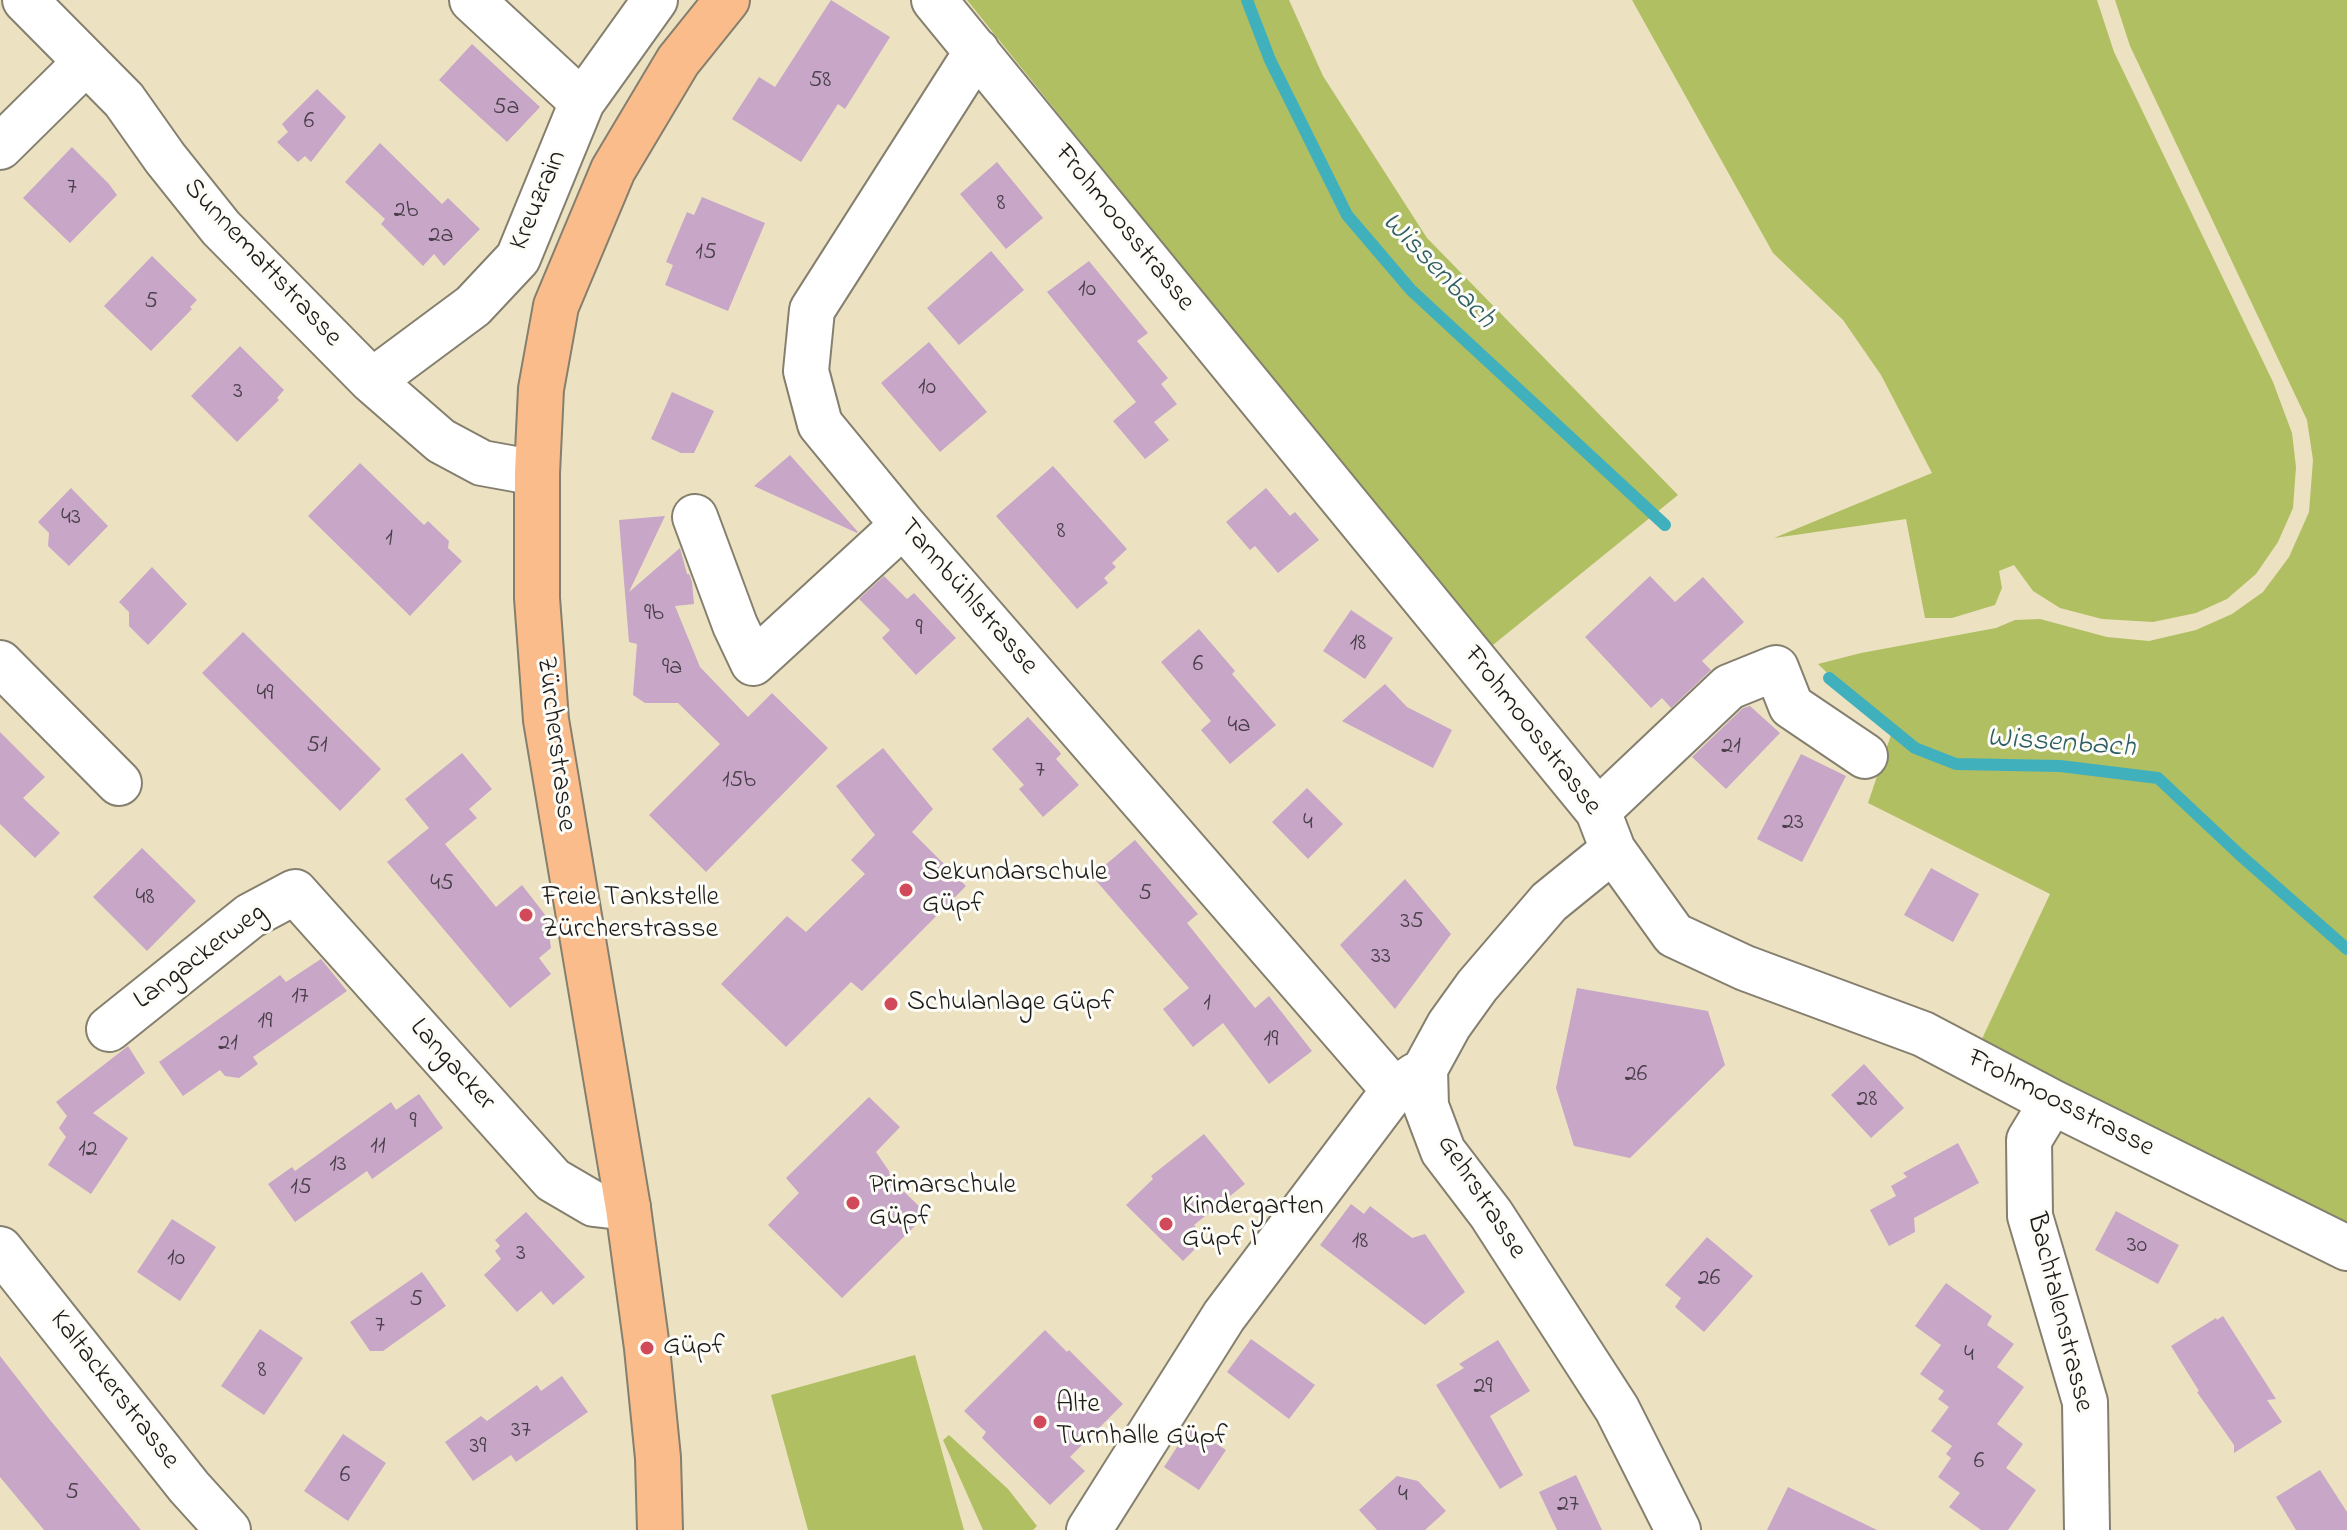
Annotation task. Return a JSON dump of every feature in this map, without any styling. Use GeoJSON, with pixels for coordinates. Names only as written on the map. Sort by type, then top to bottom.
{"type":"FeatureCollection","features":[{"type":"Feature","properties":{"kind":"main road","name":"Zürcherstrasse"},"geometry":{"type":"LineString","coordinates":[[660,1530],[652,1395],[628,1208],[546,720],[537,598],[537,473],[541,389],[556,306],[613,170],[678,61],[727,0]]}},
{"type":"Feature","properties":{"kind":"street","name":"Sunnemattstrasse"},"geometry":{"type":"LineString","coordinates":[[25,0],[124,100],[221,228],[372,381],[441,441],[482,463],[537,473]]}},
{"type":"Feature","properties":{"kind":"street"},"geometry":{"type":"LineString","coordinates":[[472,0],[582,102]]}},
{"type":"Feature","properties":{"kind":"street","name":"Kreuzrain"},"geometry":{"type":"LineString","coordinates":[[372,381],[473,306],[518,258],[582,102],[655,0]]}},
{"type":"Feature","properties":{"kind":"street","name":"Frohmoosstrasse"},"geometry":{"type":"LineString","coordinates":[[934,0],[1598,811],[1613,850],[1674,935],[1745,968],[1923,1034],[2052,1102],[2347,1248]]}},
{"type":"Feature","properties":{"kind":"street","name":"Tannbühlstrasse"},"geometry":{"type":"LineString","coordinates":[[977,51],[812,310],[806,371],[820,424],[903,525],[1409,1080]]}},
{"type":"Feature","properties":{"kind":"street"},"geometry":{"type":"LineString","coordinates":[[0,147],[86,62]]}},
{"type":"Feature","properties":{"kind":"street"},"geometry":{"type":"LineString","coordinates":[[695,517],[735,625],[753,663],[903,525]]}},
{"type":"Feature","properties":{"kind":"street"},"geometry":{"type":"LineString","coordinates":[[0,663],[119,783]]}},
{"type":"Feature","properties":{"kind":"street"},"geometry":{"type":"LineString","coordinates":[[1598,811],[1729,687],[1776,668],[1791,706],[1865,756]]}},
{"type":"Feature","properties":{"kind":"street"},"geometry":{"type":"LineString","coordinates":[[1089,1530],[1224,1316],[1409,1080],[1477,986],[1549,902],[1613,850]]}},
{"type":"Feature","properties":{"kind":"street","name":"Langacker"},"geometry":{"type":"LineString","coordinates":[[295,892],[553,1180],[594,1204],[628,1208]]}},
{"type":"Feature","properties":{"kind":"street","name":"Langackerweg"},"geometry":{"type":"LineString","coordinates":[[109,1029],[250,916],[295,892]]}},
{"type":"Feature","properties":{"kind":"street","name":"Gehrstrasse"},"geometry":{"type":"LineString","coordinates":[[1409,1080],[1426,1106],[1443,1151],[1491,1214],[1617,1409],[1678,1530]]}},
{"type":"Feature","properties":{"kind":"street","name":"Bachtalenstrasse"},"geometry":{"type":"LineString","coordinates":[[2052,1102],[2029,1140],[2030,1216],[2085,1402],[2087,1530]]}},
{"type":"Feature","properties":{"kind":"street","name":"Kaltackerstrasse"},"geometry":{"type":"LineString","coordinates":[[0,1249],[189,1487],[228,1530]]}},
{"type":"Feature","properties":{"kind":"green space"},"geometry":{"type":"Polygon","coordinates":[[[967,0],[1289,0],[1323,76],[1427,238],[1678,495],[1488,649],[967,0]]]}},
{"type":"Feature","properties":{"kind":"green space"},"geometry":{"type":"Polygon","coordinates":[[[1632,0],[2097,0],[2114,52],[2273,382],[2292,433],[2296,467],[2293,508],[2278,542],[2256,574],[2227,599],[2196,613],[2153,622],[2102,619],[2060,608],[2033,591],[2014,565],[1999,571],[2002,588],[1995,605],[1952,618],[1925,618],[1906,519],[1774,538],[1932,473],[1881,375],[1843,320],[1773,253],[1632,0]]]}},
{"type":"Feature","properties":{"kind":"green space"},"geometry":{"type":"Polygon","coordinates":[[[2115,0],[2347,0],[2347,1229],[1981,1041],[2050,894],[1868,803],[1891,735],[1818,664],[1996,628],[2015,620],[2040,619],[2107,637],[2149,641],[2196,630],[2232,614],[2263,592],[2289,557],[2309,512],[2313,460],[2307,420],[2130,46],[2115,0]]]}},
{"type":"Feature","properties":{"kind":"green space"},"geometry":{"type":"Polygon","coordinates":[[[915,1355],[964,1530],[808,1530],[771,1395],[915,1355]]]}},
{"type":"Feature","properties":{"kind":"green space"},"geometry":{"type":"Polygon","coordinates":[[[949,1435],[1008,1489],[1037,1526],[1033,1530],[983,1530],[943,1440],[949,1435]]]}},
{"type":"Feature","properties":{"kind":"building"},"geometry":{"type":"Polygon","coordinates":[[[831,0],[890,37],[845,109],[838,104],[801,162],[732,119],[759,77],[775,87],[831,0]]]}},
{"type":"Feature","properties":{"kind":"building"},"geometry":{"type":"Polygon","coordinates":[[[472,44],[540,107],[507,142],[439,80],[472,44]]]}},
{"type":"Feature","properties":{"kind":"building"},"geometry":{"type":"Polygon","coordinates":[[[317,89],[346,117],[311,162],[305,156],[298,162],[277,142],[288,132],[282,124],[317,89]]]}},
{"type":"Feature","properties":{"kind":"building"},"geometry":{"type":"Polygon","coordinates":[[[380,143],[442,204],[448,198],[480,229],[444,266],[434,254],[423,266],[381,224],[385,219],[345,182],[380,143]]]}},
{"type":"Feature","properties":{"kind":"building"},"geometry":{"type":"Polygon","coordinates":[[[72,147],[117,195],[70,243],[23,198],[72,147]]]}},
{"type":"Feature","properties":{"kind":"building"},"geometry":{"type":"Polygon","coordinates":[[[997,162],[1043,218],[1006,249],[960,194],[997,162]]]}},
{"type":"Feature","properties":{"kind":"building"},"geometry":{"type":"Polygon","coordinates":[[[702,197],[765,223],[728,311],[665,285],[673,265],[666,262],[687,212],[694,215],[702,197]]]}},
{"type":"Feature","properties":{"kind":"building"},"geometry":{"type":"Polygon","coordinates":[[[991,251],[1024,290],[959,345],[927,308],[991,251]]]}},
{"type":"Feature","properties":{"kind":"building"},"geometry":{"type":"Polygon","coordinates":[[[152,256],[197,300],[151,351],[104,306],[152,256]]]}},
{"type":"Feature","properties":{"kind":"building"},"geometry":{"type":"Polygon","coordinates":[[[1089,261],[1148,333],[1137,341],[1168,378],[1161,384],[1177,404],[1154,422],[1169,440],[1145,459],[1113,421],[1136,402],[1047,292],[1089,261]]]}},
{"type":"Feature","properties":{"kind":"building"},"geometry":{"type":"Polygon","coordinates":[[[929,342],[987,412],[940,452],[881,383],[929,342]]]}},
{"type":"Feature","properties":{"kind":"building"},"geometry":{"type":"Polygon","coordinates":[[[240,346],[284,390],[277,398],[279,400],[237,442],[191,396],[240,346]]]}},
{"type":"Feature","properties":{"kind":"building"},"geometry":{"type":"Polygon","coordinates":[[[672,392],[714,411],[694,453],[681,453],[651,439],[672,392]]]}},
{"type":"Feature","properties":{"kind":"building"},"geometry":{"type":"Polygon","coordinates":[[[790,455],[858,532],[857,533],[754,486],[790,455]]]}},
{"type":"Feature","properties":{"kind":"building"},"geometry":{"type":"Polygon","coordinates":[[[360,463],[424,525],[428,521],[449,541],[448,548],[462,561],[410,616],[308,516],[360,463]]]}},
{"type":"Feature","properties":{"kind":"building"},"geometry":{"type":"Polygon","coordinates":[[[1053,466],[1127,549],[1112,563],[1116,567],[1104,578],[1108,583],[1077,609],[996,516],[1053,466]]]}},
{"type":"Feature","properties":{"kind":"building"},"geometry":{"type":"Polygon","coordinates":[[[71,488],[108,526],[69,566],[48,546],[49,533],[38,522],[71,488]]]}},
{"type":"Feature","properties":{"kind":"building"},"geometry":{"type":"Polygon","coordinates":[[[1266,488],[1290,516],[1295,512],[1319,540],[1278,573],[1255,546],[1250,550],[1226,522],[1266,488]]]}},
{"type":"Feature","properties":{"kind":"building"},"geometry":{"type":"Polygon","coordinates":[[[665,516],[629,592],[680,548],[692,582],[694,604],[675,606],[700,667],[748,717],[772,693],[828,748],[706,872],[649,815],[720,744],[678,703],[645,703],[633,695],[637,644],[629,642],[619,520],[665,516]]]}},
{"type":"Feature","properties":{"kind":"building"},"geometry":{"type":"Polygon","coordinates":[[[152,567],[187,604],[148,645],[129,626],[129,612],[119,602],[152,567]]]}},
{"type":"Feature","properties":{"kind":"building"},"geometry":{"type":"Polygon","coordinates":[[[884,576],[907,599],[914,593],[956,638],[916,675],[882,638],[890,630],[859,599],[884,576]]]}},
{"type":"Feature","properties":{"kind":"building"},"geometry":{"type":"Polygon","coordinates":[[[1650,576],[1675,602],[1703,577],[1744,622],[1702,661],[1711,670],[1671,708],[1662,698],[1651,708],[1585,637],[1650,576]]]}},
{"type":"Feature","properties":{"kind":"building"},"geometry":{"type":"Polygon","coordinates":[[[1351,610],[1393,638],[1365,679],[1323,651],[1351,610]]]}},
{"type":"Feature","properties":{"kind":"building"},"geometry":{"type":"Polygon","coordinates":[[[1199,629],[1235,671],[1232,674],[1276,725],[1230,764],[1201,730],[1211,721],[1161,662],[1199,629]]]}},
{"type":"Feature","properties":{"kind":"building"},"geometry":{"type":"Polygon","coordinates":[[[243,632],[381,769],[340,811],[202,673],[243,632]]]}},
{"type":"Feature","properties":{"kind":"building"},"geometry":{"type":"Polygon","coordinates":[[[1385,684],[1407,707],[1452,730],[1433,768],[1342,721],[1385,684]]]}},
{"type":"Feature","properties":{"kind":"building"},"geometry":{"type":"Polygon","coordinates":[[[1750,706],[1780,733],[1726,789],[1692,757],[1743,708],[1750,706]]]}},
{"type":"Feature","properties":{"kind":"building"},"geometry":{"type":"Polygon","coordinates":[[[1028,717],[1059,751],[1061,754],[1056,759],[1079,785],[1043,817],[1019,789],[1024,785],[992,749],[1028,717]]]}},
{"type":"Feature","properties":{"kind":"building"},"geometry":{"type":"Polygon","coordinates":[[[0,732],[45,777],[23,798],[60,833],[35,858],[0,824],[0,732]]]}},
{"type":"Feature","properties":{"kind":"building","name":"Sekundarschule Güpf"},"geometry":{"type":"Polygon","coordinates":[[[883,748],[933,809],[912,832],[966,886],[862,991],[851,982],[786,1047],[721,984],[787,916],[806,932],[865,874],[851,860],[875,835],[836,786],[883,748]]]}},
{"type":"Feature","properties":{"kind":"building"},"geometry":{"type":"Polygon","coordinates":[[[462,753],[492,789],[469,809],[477,818],[445,844],[496,907],[522,885],[546,916],[551,948],[539,958],[551,974],[510,1008],[387,862],[429,828],[405,799],[462,753]]]}},
{"type":"Feature","properties":{"kind":"building"},"geometry":{"type":"Polygon","coordinates":[[[1801,754],[1846,776],[1802,862],[1757,839],[1801,754]]]}},
{"type":"Feature","properties":{"kind":"building"},"geometry":{"type":"Polygon","coordinates":[[[1307,788],[1343,824],[1308,859],[1272,822],[1307,788]]]}},
{"type":"Feature","properties":{"kind":"building"},"geometry":{"type":"Polygon","coordinates":[[[1135,840],[1198,914],[1187,923],[1255,1008],[1269,996],[1312,1051],[1269,1084],[1223,1023],[1193,1047],[1163,1009],[1189,988],[1092,876],[1135,840]]]}},
{"type":"Feature","properties":{"kind":"building"},"geometry":{"type":"Polygon","coordinates":[[[142,848],[196,901],[147,951],[93,897],[142,848]]]}},
{"type":"Feature","properties":{"kind":"building"},"geometry":{"type":"Polygon","coordinates":[[[1931,868],[1979,894],[1953,942],[1904,915],[1931,868]]]}},
{"type":"Feature","properties":{"kind":"building"},"geometry":{"type":"Polygon","coordinates":[[[1405,879],[1451,934],[1395,1009],[1340,945],[1405,879]]]}},
{"type":"Feature","properties":{"kind":"building"},"geometry":{"type":"Polygon","coordinates":[[[321,959],[347,991],[253,1057],[258,1064],[239,1078],[225,1076],[220,1070],[183,1096],[159,1062],[280,975],[286,982],[321,959]]]}},
{"type":"Feature","properties":{"kind":"building"},"geometry":{"type":"Polygon","coordinates":[[[1577,988],[1708,1011],[1725,1065],[1630,1158],[1574,1146],[1556,1088],[1577,988]]]}},
{"type":"Feature","properties":{"kind":"building"},"geometry":{"type":"Polygon","coordinates":[[[128,1046],[145,1073],[93,1113],[128,1138],[91,1194],[48,1165],[66,1137],[59,1128],[67,1116],[56,1102],[128,1046]]]}},
{"type":"Feature","properties":{"kind":"building"},"geometry":{"type":"Polygon","coordinates":[[[1864,1064],[1904,1108],[1871,1138],[1831,1095],[1864,1064]]]}},
{"type":"Feature","properties":{"kind":"building"},"geometry":{"type":"Polygon","coordinates":[[[419,1094],[443,1128],[372,1179],[367,1171],[295,1222],[268,1184],[292,1167],[295,1171],[391,1102],[396,1110],[419,1094]]]}},
{"type":"Feature","properties":{"kind":"building","name":"Primarschule Güpf"},"geometry":{"type":"Polygon","coordinates":[[[869,1097],[900,1127],[876,1152],[889,1171],[890,1178],[927,1214],[842,1298],[768,1225],[799,1193],[786,1178],[869,1097]]]}},
{"type":"Feature","properties":{"kind":"building"},"geometry":{"type":"Polygon","coordinates":[[[1204,1134],[1245,1184],[1194,1225],[1205,1239],[1183,1261],[1126,1205],[1153,1179],[1151,1176],[1204,1134]]]}},
{"type":"Feature","properties":{"kind":"building"},"geometry":{"type":"Polygon","coordinates":[[[1958,1143],[1979,1183],[1914,1218],[1915,1232],[1889,1246],[1870,1210],[1896,1196],[1891,1186],[1907,1177],[1903,1173],[1958,1143]]]}},
{"type":"Feature","properties":{"kind":"building"},"geometry":{"type":"Polygon","coordinates":[[[1351,1204],[1364,1214],[1370,1206],[1412,1238],[1425,1234],[1465,1292],[1425,1325],[1320,1245],[1351,1204]]]}},
{"type":"Feature","properties":{"kind":"building"},"geometry":{"type":"Polygon","coordinates":[[[2116,1211],[2179,1245],[2158,1284],[2095,1250],[2116,1211]]]}},
{"type":"Feature","properties":{"kind":"building"},"geometry":{"type":"Polygon","coordinates":[[[526,1212],[585,1277],[553,1305],[541,1291],[517,1312],[484,1275],[501,1259],[495,1251],[500,1246],[495,1240],[526,1212]]]}},
{"type":"Feature","properties":{"kind":"building"},"geometry":{"type":"Polygon","coordinates":[[[172,1219],[216,1247],[180,1301],[137,1272],[172,1219]]]}},
{"type":"Feature","properties":{"kind":"building"},"geometry":{"type":"Polygon","coordinates":[[[1707,1237],[1753,1276],[1704,1332],[1675,1307],[1681,1298],[1665,1285],[1707,1237]]]}},
{"type":"Feature","properties":{"kind":"building"},"geometry":{"type":"Polygon","coordinates":[[[422,1272],[446,1306],[383,1351],[370,1351],[350,1322],[422,1272]]]}},
{"type":"Feature","properties":{"kind":"building"},"geometry":{"type":"Polygon","coordinates":[[[1946,1283],[1992,1316],[1987,1325],[2014,1344],[1997,1367],[2024,1387],[1997,1424],[2023,1444],[2006,1468],[2036,1490],[2008,1530],[1981,1530],[1949,1507],[1960,1493],[1938,1477],[1951,1458],[1946,1454],[1952,1446],[1931,1431],[1949,1407],[1938,1399],[1944,1391],[1920,1374],[1941,1345],[1915,1326],[1946,1283]]]}},
{"type":"Feature","properties":{"kind":"building"},"geometry":{"type":"Polygon","coordinates":[[[2223,1316],[2276,1399],[2267,1400],[2282,1422],[2234,1453],[2234,1445],[2197,1392],[2171,1346],[2223,1316]]]}},
{"type":"Feature","properties":{"kind":"building"},"geometry":{"type":"Polygon","coordinates":[[[260,1329],[303,1358],[264,1415],[221,1386],[260,1329]]]}},
{"type":"Feature","properties":{"kind":"building","name":"Alte Turnhalle Güpf"},"geometry":{"type":"Polygon","coordinates":[[[1045,1330],[1123,1404],[1070,1457],[1085,1471],[1050,1505],[982,1438],[986,1432],[964,1411],[1045,1330]]]}},
{"type":"Feature","properties":{"kind":"building"},"geometry":{"type":"Polygon","coordinates":[[[1251,1339],[1315,1385],[1289,1419],[1227,1372],[1251,1339]]]}},
{"type":"Feature","properties":{"kind":"building"},"geometry":{"type":"Polygon","coordinates":[[[1498,1340],[1530,1391],[1490,1416],[1523,1475],[1500,1489],[1436,1385],[1464,1368],[1459,1364],[1498,1340]]]}},
{"type":"Feature","properties":{"kind":"building"},"geometry":{"type":"Polygon","coordinates":[[[0,1356],[141,1530],[44,1530],[0,1477],[0,1356]]]}},
{"type":"Feature","properties":{"kind":"building"},"geometry":{"type":"Polygon","coordinates":[[[562,1376],[588,1412],[516,1462],[511,1455],[473,1481],[445,1442],[481,1416],[487,1421],[537,1385],[541,1391],[562,1376]]]}},
{"type":"Feature","properties":{"kind":"building"},"geometry":{"type":"Polygon","coordinates":[[[1190,1427],[1226,1450],[1199,1490],[1164,1467],[1190,1427]]]}},
{"type":"Feature","properties":{"kind":"building"},"geometry":{"type":"Polygon","coordinates":[[[343,1434],[386,1463],[348,1521],[304,1491],[343,1434]]]}},
{"type":"Feature","properties":{"kind":"building"},"geometry":{"type":"Polygon","coordinates":[[[2320,1470],[2347,1512],[2347,1530],[2296,1530],[2276,1497],[2320,1470]]]}},
{"type":"Feature","properties":{"kind":"building"},"geometry":{"type":"Polygon","coordinates":[[[1576,1475],[1602,1530],[1557,1530],[1539,1492],[1576,1475]]]}},
{"type":"Feature","properties":{"kind":"building"},"geometry":{"type":"Polygon","coordinates":[[[1397,1476],[1418,1481],[1446,1511],[1425,1530],[1377,1530],[1359,1510],[1397,1476]]]}},
{"type":"Feature","properties":{"kind":"building"},"geometry":{"type":"Polygon","coordinates":[[[1788,1487],[1877,1530],[1767,1530],[1788,1487]]]}},
{"type":"Feature","properties":{"kind":"waterway","name":"Wissenbach"},"geometry":{"type":"LineString","coordinates":[[1247,0],[1270,60],[1347,215],[1411,290],[1665,525]]}},
{"type":"Feature","properties":{"kind":"waterway","name":"Wissenbach"},"geometry":{"type":"LineString","coordinates":[[1829,678],[1915,748],[1956,764],[2060,766],[2158,778],[2347,949]]}},
{"type":"Feature","properties":{"kind":"place","name":"Sekundarschule Güpf"},"geometry":{"type":"Point","coordinates":[906,890]}},
{"type":"Feature","properties":{"kind":"place","name":"Freie Tankstelle Zürcherstrasse"},"geometry":{"type":"Point","coordinates":[526,915]}},
{"type":"Feature","properties":{"kind":"place","name":"Schulanlage Güpf"},"geometry":{"type":"Point","coordinates":[891,1004]}},
{"type":"Feature","properties":{"kind":"place","name":"Primarschule Güpf"},"geometry":{"type":"Point","coordinates":[853,1203]}},
{"type":"Feature","properties":{"kind":"place","name":"Kindergarten Güpf I"},"geometry":{"type":"Point","coordinates":[1166,1224]}},
{"type":"Feature","properties":{"kind":"place","name":"Güpf"},"geometry":{"type":"Point","coordinates":[647,1348]}},
{"type":"Feature","properties":{"kind":"place","name":"Alte Turnhalle Güpf"},"geometry":{"type":"Point","coordinates":[1040,1422]}}]}
